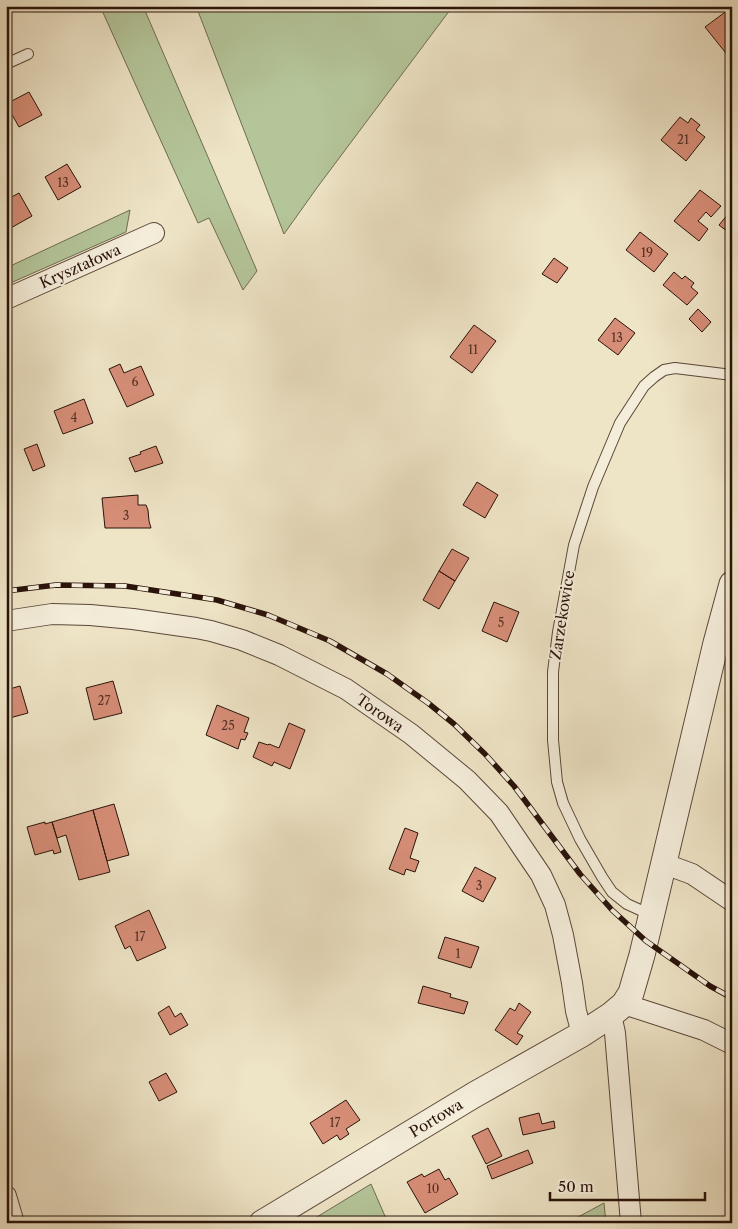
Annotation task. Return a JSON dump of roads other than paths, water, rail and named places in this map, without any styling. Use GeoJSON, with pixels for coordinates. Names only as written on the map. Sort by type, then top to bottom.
{"type":"FeatureCollection","features":[{"type":"Feature","properties":{"kind":"street","name":"Kryształowa"},"geometry":{"type":"LineString","coordinates":[[6,299],[154,233]]}},
{"type":"Feature","properties":{"kind":"street"},"geometry":{"type":"LineString","coordinates":[[632,1223],[615,1034],[617,1009],[631,994],[637,975],[665,864],[716,643],[732,584]]}},
{"type":"Feature","properties":{"kind":"street","name":"Torowa"},"geometry":{"type":"LineString","coordinates":[[6,621],[52,614],[90,615],[133,618],[211,631],[242,640],[278,655],[346,689],[411,734],[467,780],[499,813],[541,875],[555,905],[563,935],[576,1011],[582,1034]]}},
{"type":"Feature","properties":{"kind":"street"},"geometry":{"type":"LineString","coordinates":[[665,864],[692,874],[732,901]]}},
{"type":"Feature","properties":{"kind":"street"},"geometry":{"type":"LineString","coordinates":[[617,1009],[704,1030],[732,1044]]}},
{"type":"Feature","properties":{"kind":"street","name":"Portowa"},"geometry":{"type":"LineString","coordinates":[[262,1223],[474,1095],[582,1034],[617,1009]]}},
{"type":"Feature","properties":{"kind":"street"},"geometry":{"type":"LineString","coordinates":[[6,1196],[14,1223]]}},
{"type":"Feature","properties":{"kind":"lane"},"geometry":{"type":"LineString","coordinates":[[6,64],[28,54]]}},
{"type":"Feature","properties":{"kind":"lane","name":"Zarzekowice"},"geometry":{"type":"LineString","coordinates":[[652,916],[626,904],[612,892],[580,839],[563,803],[557,782],[553,740],[554,672],[558,632],[574,545],[594,487],[620,423],[644,386],[664,370],[675,368],[732,375]]}},
{"type":"Feature","properties":{"kind":"railway"},"geometry":{"type":"LineString","coordinates":[[6,591],[56,585],[125,586],[217,600],[268,615],[330,641],[387,674],[454,724],[514,786],[580,874],[612,910],[646,941],[710,986],[732,998]]}}]}
